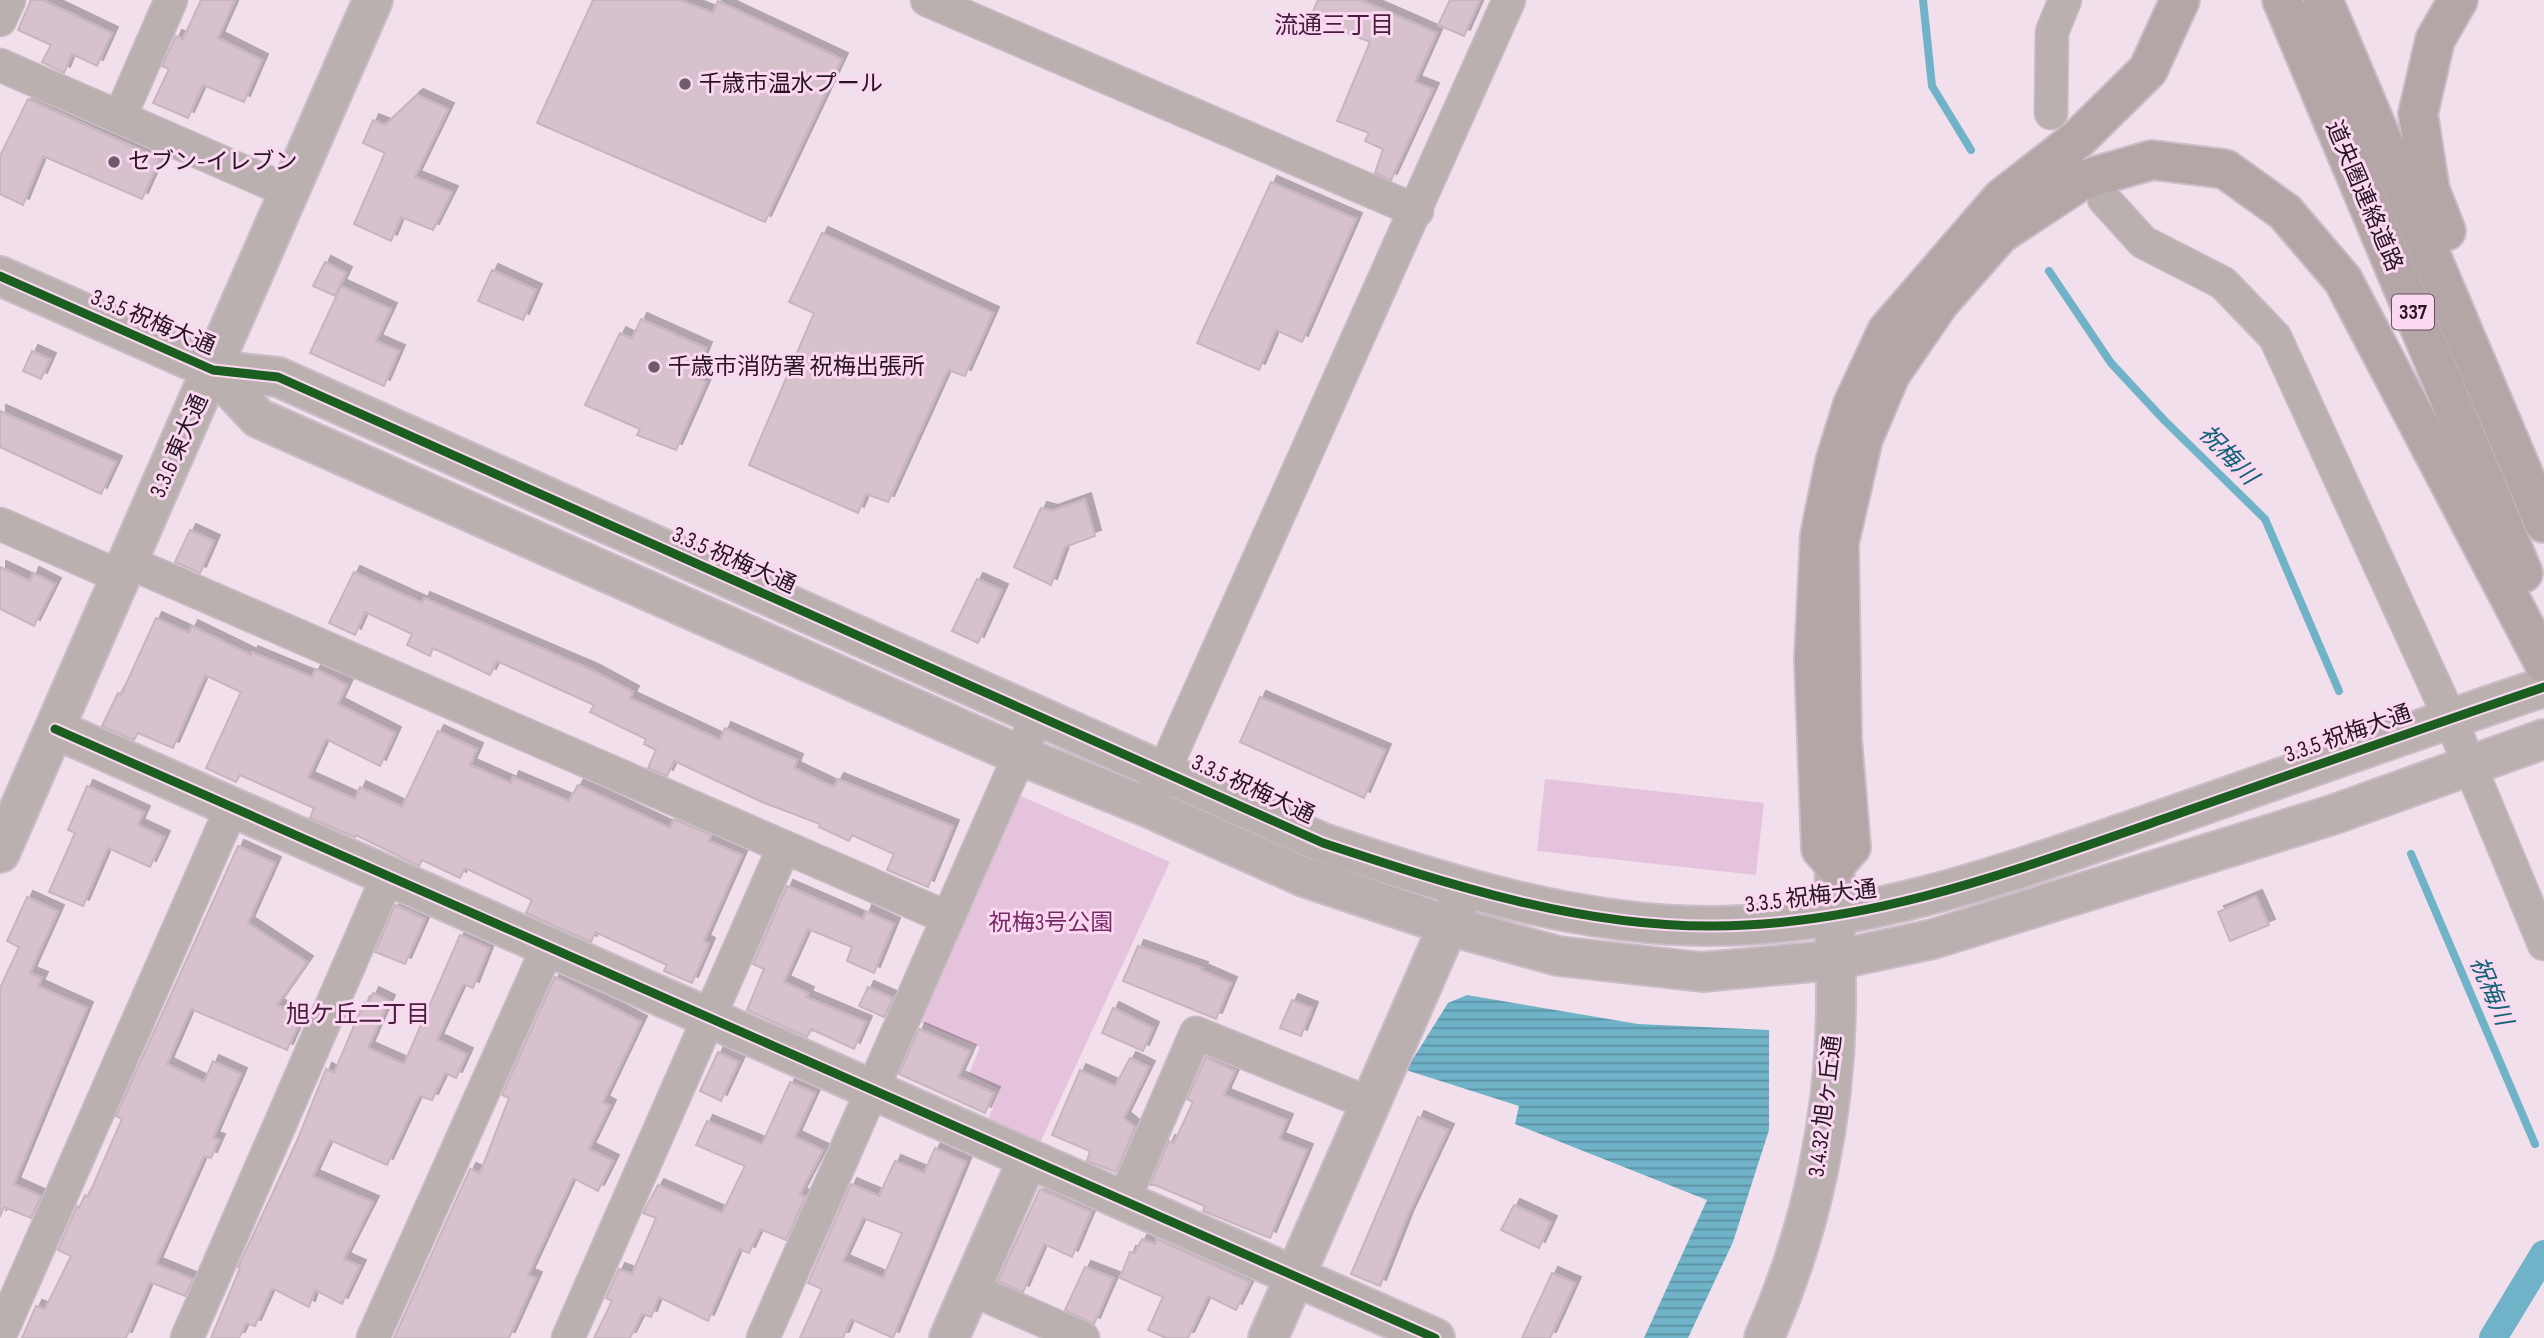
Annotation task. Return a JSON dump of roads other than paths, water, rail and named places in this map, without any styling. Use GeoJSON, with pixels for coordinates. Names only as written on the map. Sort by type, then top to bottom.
{"type":"FeatureCollection","features":[{"type":"Feature","properties":{"kind":"highway"},"geometry":{"type":"LineString","coordinates":[[2180,0],[2148,70],[2079,138],[2002,198],[1887,331],[1853,404],[1835,461],[1820,535],[1814,659],[1821,849],[1835,865],[1851,847],[1842,739],[1839,543],[1863,439],[1889,375],[1940,302],[2000,234],[2082,180],[2152,160],[2225,169],[2285,212],[2343,280],[2542,656]]}},
{"type":"Feature","properties":{"kind":"highway","name":"道央圏連絡道路"},"geometry":{"type":"LineString","coordinates":[[2282,0],[2542,656]]}},
{"type":"Feature","properties":{"kind":"highway","name":"道央圏連絡道路"},"geometry":{"type":"LineString","coordinates":[[2323,0],[2544,523]]}},
{"type":"Feature","properties":{"kind":"highway","name":"337"},"geometry":{"type":"LineString","coordinates":[[2452,305],[2453,251],[2430,190],[2418,114],[2435,40],[2458,0]]}},
{"type":"Feature","properties":{"kind":"street"},"geometry":{"type":"LineString","coordinates":[[0,20],[9,0]]}},
{"type":"Feature","properties":{"kind":"street"},"geometry":{"type":"LineString","coordinates":[[120,117],[171,0]]}},
{"type":"Feature","properties":{"kind":"street","name":"3.3.6 東大通"},"geometry":{"type":"LineString","coordinates":[[0,853],[373,0]]}},
{"type":"Feature","properties":{"kind":"street"},"geometry":{"type":"LineString","coordinates":[[927,0],[1417,211]]}},
{"type":"Feature","properties":{"kind":"street"},"geometry":{"type":"LineString","coordinates":[[1147,807],[1510,0]]}},
{"type":"Feature","properties":{"kind":"street"},"geometry":{"type":"LineString","coordinates":[[2051,113],[2052,32],[2064,0]]}},
{"type":"Feature","properties":{"kind":"street"},"geometry":{"type":"LineString","coordinates":[[0,65],[288,191]]}},
{"type":"Feature","properties":{"kind":"street"},"geometry":{"type":"LineString","coordinates":[[2104,199],[2143,242],[2223,283],[2275,337],[2450,718],[2544,944]]}},
{"type":"Feature","properties":{"kind":"street","name":"3.3.5 祝梅大通"},"geometry":{"type":"LineString","coordinates":[[0,276],[212,370],[278,377],[1323,843],[1463,890],[1589,916],[1712,926],[1832,916],[1885,908],[2011,872],[2450,718],[2542,656]]}},
{"type":"Feature","properties":{"kind":"street","name":"3.3.5 祝梅大通"},"geometry":{"type":"LineString","coordinates":[[212,370],[258,418],[1019,755],[1147,807],[1304,877],[1450,926],[1558,956],[1702,972],[1835,960],[1933,939],[2038,909],[2332,815],[2544,738]]}},
{"type":"Feature","properties":{"kind":"street"},"geometry":{"type":"LineString","coordinates":[[0,524],[125,570],[948,918]]}},
{"type":"Feature","properties":{"kind":"street"},"geometry":{"type":"LineString","coordinates":[[763,1338],[1037,716]]}},
{"type":"Feature","properties":{"kind":"street"},"geometry":{"type":"LineString","coordinates":[[55,729],[1435,1338]]}},
{"type":"Feature","properties":{"kind":"street"},"geometry":{"type":"LineString","coordinates":[[0,1335],[232,807]]}},
{"type":"Feature","properties":{"kind":"street"},"geometry":{"type":"LineString","coordinates":[[568,1338],[785,847]]}},
{"type":"Feature","properties":{"kind":"street","name":"3.4.32 旭ヶ丘通"},"geometry":{"type":"LineString","coordinates":[[1764,1338],[1783,1295],[1820,1169],[1830,1095],[1836,994],[1832,916],[1835,865]]}},
{"type":"Feature","properties":{"kind":"street"},"geometry":{"type":"LineString","coordinates":[[187,1338],[388,876]]}},
{"type":"Feature","properties":{"kind":"street"},"geometry":{"type":"LineString","coordinates":[[1268,1338],[1450,926],[1463,890]]}},
{"type":"Feature","properties":{"kind":"street"},"geometry":{"type":"LineString","coordinates":[[373,1338],[548,947]]}},
{"type":"Feature","properties":{"kind":"street"},"geometry":{"type":"LineString","coordinates":[[1123,1202],[1196,1033],[1371,1104]]}},
{"type":"Feature","properties":{"kind":"street"},"geometry":{"type":"LineString","coordinates":[[949,1338],[1028,1159]]}},
{"type":"Feature","properties":{"kind":"street"},"geometry":{"type":"LineString","coordinates":[[971,1289],[1083,1338]]}},
{"type":"Feature","properties":{"kind":"water"},"geometry":{"type":"Polygon","coordinates":[[[1467,995],[1638,1024],[1769,1030],[1769,1130],[1733,1242],[1688,1338],[1644,1338],[1707,1200],[1515,1124],[1519,1106],[1406,1070],[1448,1003],[1467,995]]]}},
{"type":"Feature","properties":{"kind":"waterway","name":"祝梅川"},"geometry":{"type":"LineString","coordinates":[[1923,0],[1932,86],[1971,150]]}},
{"type":"Feature","properties":{"kind":"waterway","name":"祝梅川"},"geometry":{"type":"LineString","coordinates":[[2049,271],[2111,363],[2164,420],[2265,519],[2339,691]]}},
{"type":"Feature","properties":{"kind":"waterway","name":"祝梅川"},"geometry":{"type":"LineString","coordinates":[[2411,854],[2535,1144]]}},
{"type":"Feature","properties":{"kind":"waterway"},"geometry":{"type":"LineString","coordinates":[[2493,1338],[2544,1254]]}},
{"type":"Feature","properties":{"kind":"place","name":"千歳市温水プール"},"geometry":{"type":"Point","coordinates":[685,84]}},
{"type":"Feature","properties":{"kind":"place","name":"セブン-イレブン"},"geometry":{"type":"Point","coordinates":[114,162]}},
{"type":"Feature","properties":{"kind":"place","name":"千歳市消防署 祝梅出張所"},"geometry":{"type":"Point","coordinates":[654,367]}},
{"type":"Feature","properties":{"kind":"district","name":"流通三丁目"},"geometry":{"type":"Point","coordinates":[1334,25]}},
{"type":"Feature","properties":{"kind":"district","name":"旭ケ丘二丁目"},"geometry":{"type":"Point","coordinates":[358,1014]}},
{"type":"Feature","properties":{"kind":"park label","name":"祝梅3号公園"},"geometry":{"type":"Point","coordinates":[1051,923]}}]}
